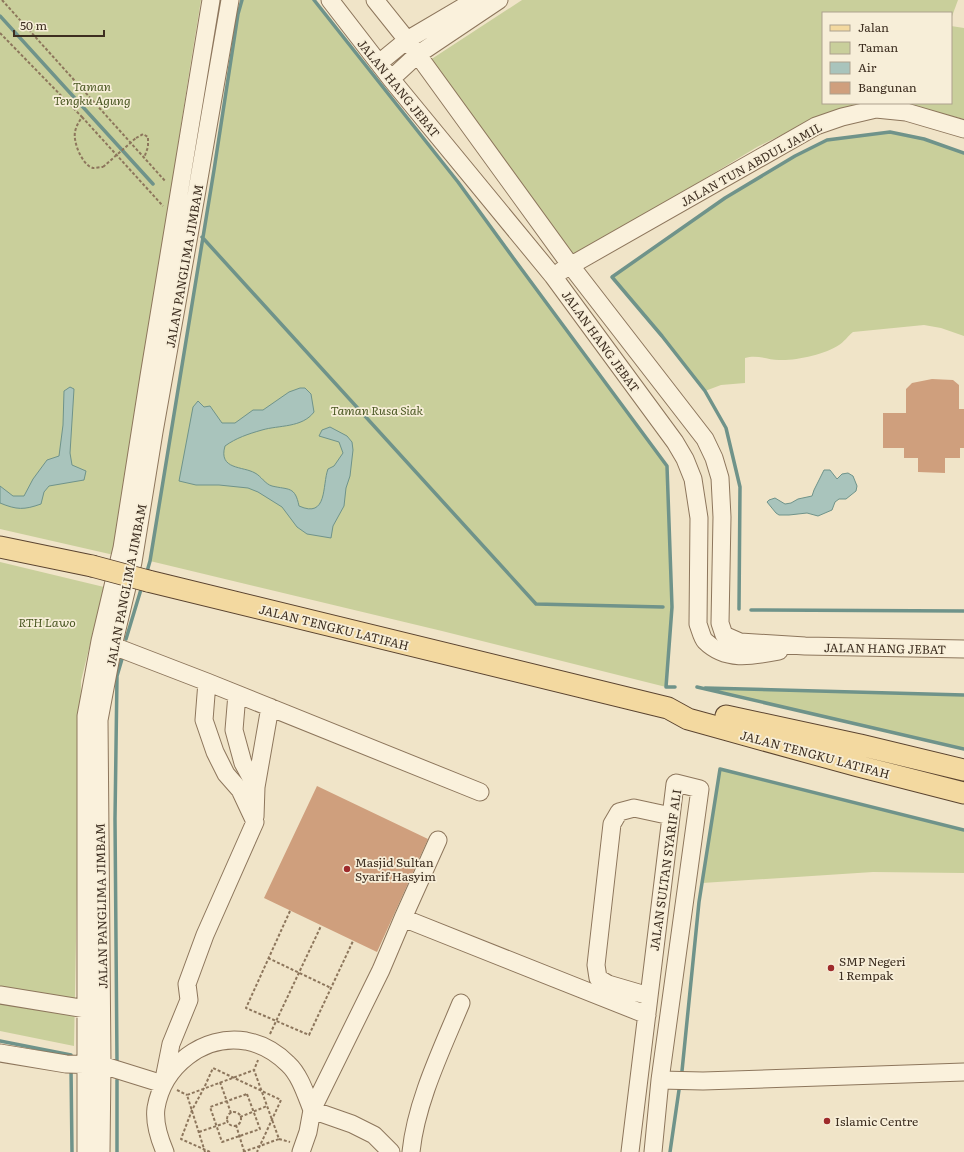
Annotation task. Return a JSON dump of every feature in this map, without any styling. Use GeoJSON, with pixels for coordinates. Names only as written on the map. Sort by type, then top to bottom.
{"type":"FeatureCollection","features":[{"type":"Feature","properties":{"kind":"main road","name":"JALAN TENGKU LATIFAH"},"geometry":{"type":"LineString","coordinates":[[0,547],[92,566],[668,708],[690,708],[860,745],[964,770]]}},
{"type":"Feature","properties":{"kind":"main road","name":"JALAN TENGKU LATIFAH"},"geometry":{"type":"LineString","coordinates":[[668,708],[688,719],[858,766],[964,793]]}},
{"type":"Feature","properties":{"kind":"street","name":"JALAN PANGLIMA JIMBAM"},"geometry":{"type":"LineString","coordinates":[[101,1152],[102,1065],[99,720],[107,643],[169,254],[176,180],[211,0]]}},
{"type":"Feature","properties":{"kind":"street","name":"JALAN PANGLIMA JIMBAM"},"geometry":{"type":"LineString","coordinates":[[86,1152],[86,716],[107,643],[133,562],[154,432],[198,190],[230,0]]}},
{"type":"Feature","properties":{"kind":"street","name":"JALAN HANG JEBAT"},"geometry":{"type":"LineString","coordinates":[[330,0],[391,79],[553,276],[675,442],[685,459],[693,479],[699,518],[698,624],[704,641],[722,653],[749,656],[805,646]]}},
{"type":"Feature","properties":{"kind":"street","name":"JALAN HANG JEBAT"},"geometry":{"type":"LineString","coordinates":[[375,0],[407,40],[571,266],[705,439],[714,458],[720,478],[722,517],[720,623],[724,635],[740,642],[805,646],[964,649]]}},
{"type":"Feature","properties":{"kind":"street"},"geometry":{"type":"LineString","coordinates":[[379,63],[407,40],[474,0]]}},
{"type":"Feature","properties":{"kind":"street"},"geometry":{"type":"LineString","coordinates":[[391,79],[417,55],[499,0]]}},
{"type":"Feature","properties":{"kind":"street","name":"JALAN TUN ABDUL JAMIL"},"geometry":{"type":"LineString","coordinates":[[553,276],[816,126],[842,117],[876,109],[906,112],[964,129]]}},
{"type":"Feature","properties":{"kind":"street"},"geometry":{"type":"LineString","coordinates":[[107,643],[480,792]]}},
{"type":"Feature","properties":{"kind":"street"},"geometry":{"type":"LineString","coordinates":[[207,682],[204,720],[215,752],[226,774],[240,790],[255,822]]}},
{"type":"Feature","properties":{"kind":"street"},"geometry":{"type":"LineString","coordinates":[[237,694],[234,730],[243,763],[256,787]]}},
{"type":"Feature","properties":{"kind":"street"},"geometry":{"type":"LineString","coordinates":[[165,1152],[157,1134],[156,1108],[163,1084],[171,1044],[189,1000],[187,984],[205,935],[255,822],[256,787],[270,708]]}},
{"type":"Feature","properties":{"kind":"street","name":"JALAN SULTAN SYARIF ALI"},"geometry":{"type":"LineString","coordinates":[[630,1152],[676,784],[700,789],[660,1080],[653,1152]]}},
{"type":"Feature","properties":{"kind":"street"},"geometry":{"type":"LineString","coordinates":[[649,996],[608,984],[598,978],[596,965],[612,824],[619,812],[634,808],[672,816]]}},
{"type":"Feature","properties":{"kind":"street"},"geometry":{"type":"LineString","coordinates":[[301,1152],[308,1132],[312,1110],[381,970],[438,840]]}},
{"type":"Feature","properties":{"kind":"street"},"geometry":{"type":"LineString","coordinates":[[403,918],[647,1015]]}},
{"type":"Feature","properties":{"kind":"street"},"geometry":{"type":"LineString","coordinates":[[0,994],[86,1009]]}},
{"type":"Feature","properties":{"kind":"street"},"geometry":{"type":"LineString","coordinates":[[411,1152],[412,1136],[428,1084],[461,1003]]}},
{"type":"Feature","properties":{"kind":"street"},"geometry":{"type":"LineString","coordinates":[[163,1084],[177,1064],[197,1048],[221,1041],[246,1041],[270,1050],[289,1065],[303,1086],[312,1110]]}},
{"type":"Feature","properties":{"kind":"street"},"geometry":{"type":"LineString","coordinates":[[0,1053],[66,1064],[102,1065],[163,1084]]}},
{"type":"Feature","properties":{"kind":"street"},"geometry":{"type":"LineString","coordinates":[[660,1080],[703,1081],[964,1072]]}},
{"type":"Feature","properties":{"kind":"street"},"geometry":{"type":"LineString","coordinates":[[312,1110],[352,1124],[374,1135],[391,1152]]}},
{"type":"Feature","properties":{"kind":"path"},"geometry":{"type":"LineString","coordinates":[[2,0],[144,158],[176,180]]}},
{"type":"Feature","properties":{"kind":"path"},"geometry":{"type":"LineString","coordinates":[[0,33],[82,117],[165,208],[166,200]]}},
{"type":"Feature","properties":{"kind":"path"},"geometry":{"type":"LineString","coordinates":[[82,117],[76,127],[75,134],[79,153],[92,168],[103,167],[136,138],[143,134],[148,137],[148,147],[144,158]]}},
{"type":"Feature","properties":{"kind":"path"},"geometry":{"type":"LineString","coordinates":[[290,911],[246,1008],[309,1035],[353,941]]}},
{"type":"Feature","properties":{"kind":"path"},"geometry":{"type":"LineString","coordinates":[[263,1047],[322,926]]}},
{"type":"Feature","properties":{"kind":"path"},"geometry":{"type":"LineString","coordinates":[[268,958],[331,988]]}},
{"type":"Feature","properties":{"kind":"path"},"geometry":{"type":"LineString","coordinates":[[210,1152],[204,1151],[181,1139],[192,1110],[213,1068],[281,1100],[257,1152]]}},
{"type":"Feature","properties":{"kind":"path"},"geometry":{"type":"LineString","coordinates":[[204,1151],[186,1095],[254,1070],[279,1139],[244,1152],[236,1125]]}},
{"type":"Feature","properties":{"kind":"path"},"geometry":{"type":"LineString","coordinates":[[220,1082],[231,1112]]}},
{"type":"Feature","properties":{"kind":"path"},"geometry":{"type":"LineString","coordinates":[[248,1094],[253,1111],[260,1129],[222,1142],[210,1107],[248,1094]]}},
{"type":"Feature","properties":{"kind":"path"},"geometry":{"type":"LineString","coordinates":[[240,1117],[267,1106]]}},
{"type":"Feature","properties":{"kind":"path"},"geometry":{"type":"LineString","coordinates":[[231,1112],[236,1112],[240,1117]]}},
{"type":"Feature","properties":{"kind":"path"},"geometry":{"type":"LineString","coordinates":[[228,1122],[228,1116],[231,1112]]}},
{"type":"Feature","properties":{"kind":"path"},"geometry":{"type":"LineString","coordinates":[[236,1125],[240,1121],[240,1117]]}},
{"type":"Feature","properties":{"kind":"path"},"geometry":{"type":"LineString","coordinates":[[198,1132],[228,1122],[232,1125],[236,1125]]}},
{"type":"Feature","properties":{"kind":"green space","name":"Taman Tengku Agung"},"geometry":{"type":"Polygon","coordinates":[[[0,0],[201,0],[137,417],[114,555],[0,529],[0,0]]]}},
{"type":"Feature","properties":{"kind":"green space","name":"Taman Rusa Siak"},"geometry":{"type":"Polygon","coordinates":[[[242,0],[314,0],[458,182],[667,466],[672,607],[666,687],[442,631],[150,561],[238,14],[242,0]]]}},
{"type":"Feature","properties":{"kind":"green space"},"geometry":{"type":"Polygon","coordinates":[[[522,0],[958,0],[952,16],[952,12],[822,12],[822,104],[952,104],[952,26],[964,28],[964,119],[928,110],[855,106],[824,114],[757,147],[574,258],[427,62],[522,0]]]}},
{"type":"Feature","properties":{"kind":"green space"},"geometry":{"type":"Polygon","coordinates":[[[890,132],[924,139],[964,152],[964,336],[941,328],[924,325],[853,332],[841,344],[810,356],[786,360],[754,357],[745,358],[745,383],[721,385],[705,391],[612,277],[725,198],[795,156],[827,140],[890,132]]]}},
{"type":"Feature","properties":{"kind":"green space","name":"RTH Lawo"},"geometry":{"type":"Polygon","coordinates":[[[0,562],[104,587],[81,681],[74,1046],[0,1031],[0,562]]]}},
{"type":"Feature","properties":{"kind":"green space"},"geometry":{"type":"Polygon","coordinates":[[[697,687],[964,695],[964,749],[697,687]]]}},
{"type":"Feature","properties":{"kind":"green space"},"geometry":{"type":"Polygon","coordinates":[[[720,769],[964,830],[964,873],[873,872],[702,883],[720,769]]]}},
{"type":"Feature","properties":{"kind":"water"},"geometry":{"type":"Polygon","coordinates":[[[70,387],[74,389],[70,453],[72,465],[86,471],[84,480],[49,486],[44,492],[41,504],[35,506],[20,508],[11,507],[0,503],[0,486],[13,496],[24,496],[33,479],[47,460],[59,456],[63,425],[64,391],[70,387]]]}},
{"type":"Feature","properties":{"kind":"water"},"geometry":{"type":"Polygon","coordinates":[[[300,388],[305,388],[311,394],[314,412],[309,417],[303,421],[290,425],[269,428],[242,436],[225,446],[225,459],[233,466],[255,473],[272,486],[290,490],[295,495],[299,506],[308,509],[315,508],[322,498],[328,469],[334,466],[343,453],[339,442],[319,436],[322,430],[330,427],[347,436],[352,442],[353,450],[350,476],[346,488],[344,506],[333,526],[331,538],[307,534],[297,527],[282,507],[258,492],[248,488],[219,485],[196,485],[179,481],[193,407],[198,401],[204,407],[210,406],[222,423],[235,423],[253,410],[263,410],[289,392],[300,388]]]}},
{"type":"Feature","properties":{"kind":"water"},"geometry":{"type":"Polygon","coordinates":[[[824,470],[830,470],[837,479],[842,474],[848,473],[853,476],[857,486],[856,491],[846,499],[839,499],[835,502],[832,510],[818,516],[807,513],[779,515],[767,502],[775,498],[785,504],[812,496],[824,470]]]}},
{"type":"Feature","properties":{"kind":"building"},"geometry":{"type":"Polygon","coordinates":[[[932,379],[953,380],[959,385],[959,409],[964,409],[964,448],[960,448],[960,458],[945,458],[945,473],[918,472],[918,458],[904,458],[904,448],[883,448],[883,413],[906,413],[906,389],[912,383],[932,379]]]}},
{"type":"Feature","properties":{"kind":"building","name":"Masjid Sultan Syarif Hasyim"},"geometry":{"type":"Polygon","coordinates":[[[317,786],[428,839],[377,952],[264,898],[317,786]]]}},
{"type":"Feature","properties":{"kind":"waterway"},"geometry":{"type":"LineString","coordinates":[[146,575],[150,561],[238,14],[242,0]]}},
{"type":"Feature","properties":{"kind":"waterway"},"geometry":{"type":"LineString","coordinates":[[314,0],[458,182],[667,466],[672,607],[666,687],[675,687]]}},
{"type":"Feature","properties":{"kind":"waterway"},"geometry":{"type":"LineString","coordinates":[[0,16],[153,184]]}},
{"type":"Feature","properties":{"kind":"waterway"},"geometry":{"type":"LineString","coordinates":[[739,609],[740,487],[726,428],[705,391],[662,336],[612,277],[725,198],[795,156],[827,140],[890,132],[924,139],[964,153]]}},
{"type":"Feature","properties":{"kind":"waterway"},"geometry":{"type":"LineString","coordinates":[[202,237],[536,604],[663,607]]}},
{"type":"Feature","properties":{"kind":"waterway"},"geometry":{"type":"LineString","coordinates":[[126,639],[142,586]]}},
{"type":"Feature","properties":{"kind":"waterway"},"geometry":{"type":"LineString","coordinates":[[751,610],[964,611]]}},
{"type":"Feature","properties":{"kind":"waterway"},"geometry":{"type":"LineString","coordinates":[[117,1061],[115,819],[117,676],[122,659]]}},
{"type":"Feature","properties":{"kind":"waterway"},"geometry":{"type":"LineString","coordinates":[[697,687],[964,749]]}},
{"type":"Feature","properties":{"kind":"waterway"},"geometry":{"type":"LineString","coordinates":[[705,688],[964,695]]}},
{"type":"Feature","properties":{"kind":"waterway"},"geometry":{"type":"LineString","coordinates":[[682,1071],[699,902],[720,769],[964,830]]}},
{"type":"Feature","properties":{"kind":"waterway"},"geometry":{"type":"LineString","coordinates":[[0,1041],[71,1055],[71,1060]]}},
{"type":"Feature","properties":{"kind":"waterway"},"geometry":{"type":"LineString","coordinates":[[71,1068],[72,1152]]}},
{"type":"Feature","properties":{"kind":"waterway"},"geometry":{"type":"LineString","coordinates":[[117,1080],[117,1152]]}},
{"type":"Feature","properties":{"kind":"waterway"},"geometry":{"type":"LineString","coordinates":[[670,1152],[679,1090]]}},
{"type":"Feature","properties":{"kind":"place","name":"Masjid Sultan Syarif Hasyim"},"geometry":{"type":"Point","coordinates":[347,869]}},
{"type":"Feature","properties":{"kind":"place","name":"SMP Negeri 1 Rempak"},"geometry":{"type":"Point","coordinates":[831,968]}},
{"type":"Feature","properties":{"kind":"place","name":"Islamic Centre"},"geometry":{"type":"Point","coordinates":[827,1121]}}]}
